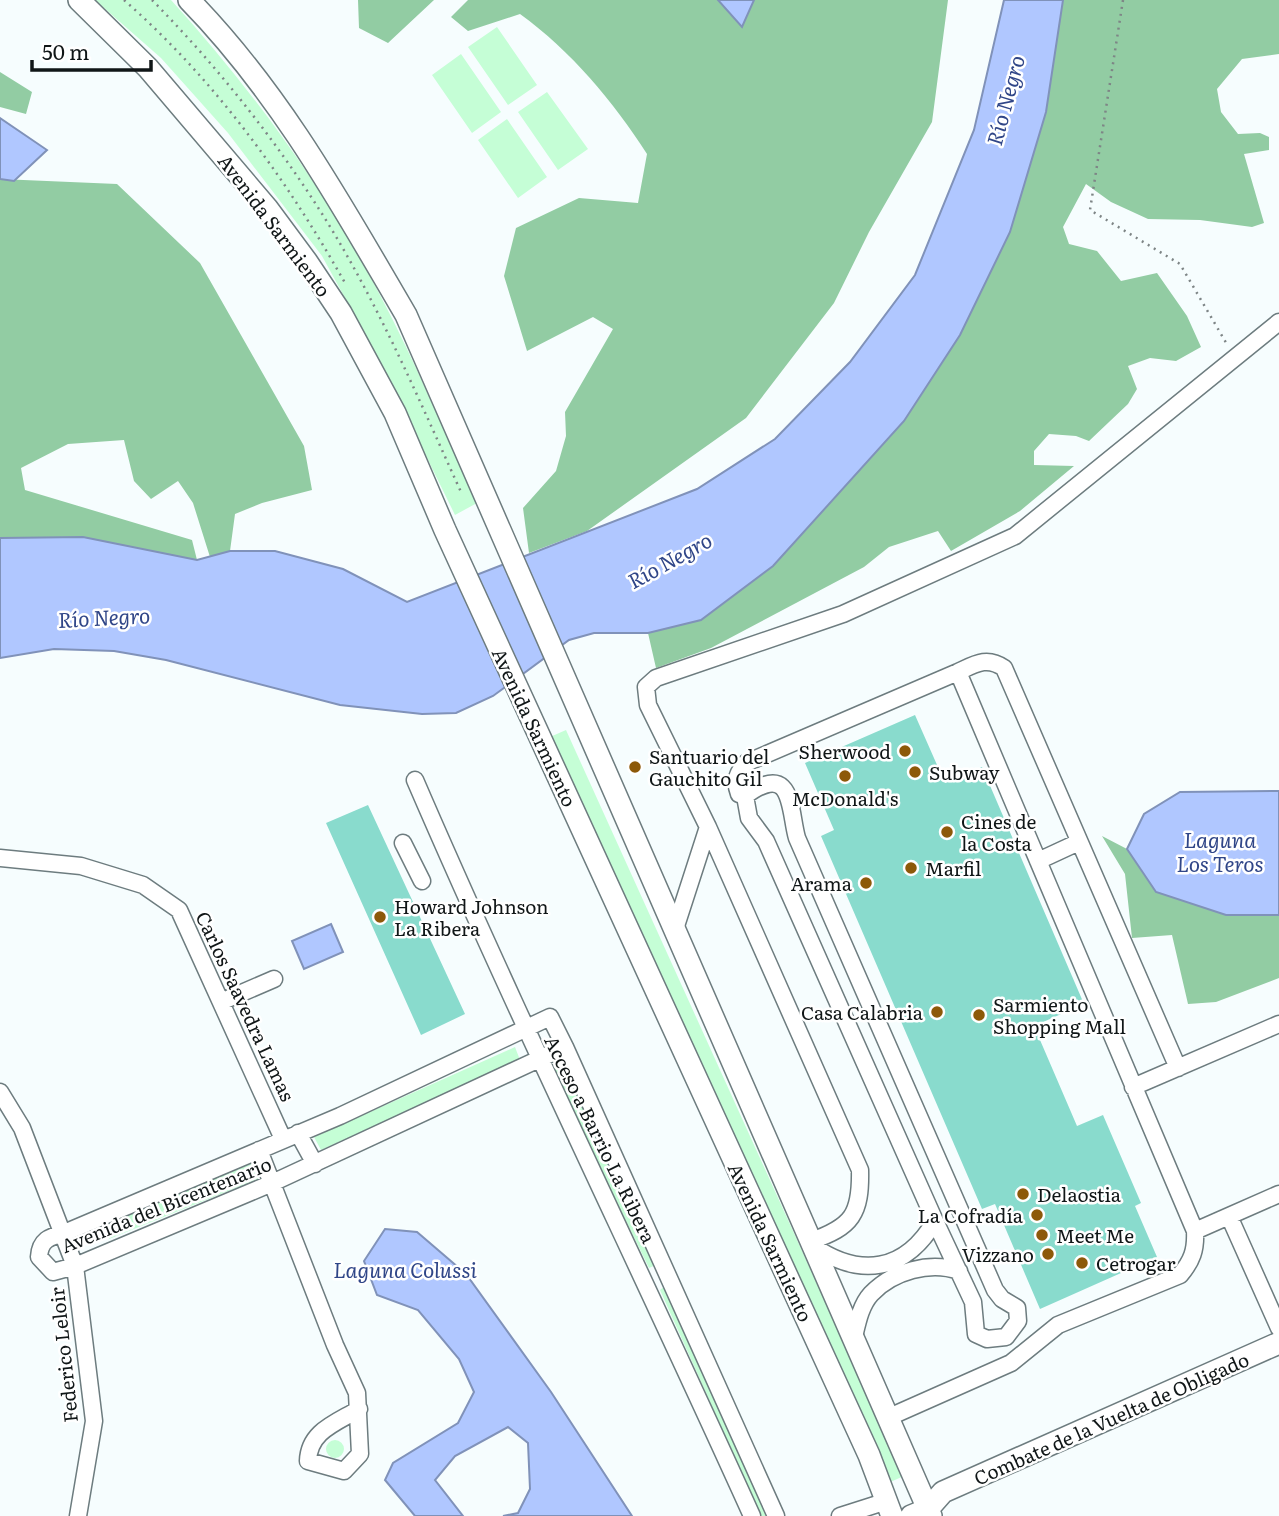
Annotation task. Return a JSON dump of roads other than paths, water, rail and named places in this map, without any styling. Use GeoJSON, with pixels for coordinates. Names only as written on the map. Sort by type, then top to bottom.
{"type":"FeatureCollection","features":[{"type":"Feature","properties":{"kind":"main road","name":"Avenida Sarmiento"},"geometry":{"type":"LineString","coordinates":[[79,0],[148,68],[267,208],[341,313],[395,412],[445,530],[889,1509]]}},
{"type":"Feature","properties":{"kind":"main road","name":"Avenida Sarmiento"},"geometry":{"type":"LineString","coordinates":[[190,0],[266,88],[330,184],[406,315],[812,1243],[922,1507]]}},
{"type":"Feature","properties":{"kind":"main road","name":"Combate de la Vuelta de Obligado"},"geometry":{"type":"LineString","coordinates":[[889,1509],[922,1507],[943,1492],[1279,1343]]}},
{"type":"Feature","properties":{"kind":"street"},"geometry":{"type":"LineString","coordinates":[[935,1221],[917,1245],[881,1266],[852,1266],[832,1259],[812,1243],[837,1232],[851,1217],[860,1197],[860,1170],[708,827],[648,705],[646,687],[656,678],[843,614],[1014,536],[1279,322]]}},
{"type":"Feature","properties":{"kind":"street"},"geometry":{"type":"LineString","coordinates":[[745,796],[739,794],[735,784],[738,772],[746,763],[983,661],[994,662],[1004,668],[1178,1068]]}},
{"type":"Feature","properties":{"kind":"street"},"geometry":{"type":"LineString","coordinates":[[887,1418],[1011,1363],[1058,1325],[1180,1275],[1193,1255],[1195,1231],[958,672]]}},
{"type":"Feature","properties":{"kind":"street","name":"Acceso a Barrio La Ribera"},"geometry":{"type":"LineString","coordinates":[[415,780],[525,1030],[648,1285],[752,1516]]}},
{"type":"Feature","properties":{"kind":"street"},"geometry":{"type":"LineString","coordinates":[[772,783],[783,789],[792,800],[797,838],[995,1290],[1017,1308],[1018,1321],[1012,1331],[998,1340],[976,1334],[972,1302],[959,1271],[766,841],[748,818],[745,796],[762,785],[772,783]]}},
{"type":"Feature","properties":{"kind":"street"},"geometry":{"type":"LineString","coordinates":[[675,929],[708,827]]}},
{"type":"Feature","properties":{"kind":"street"},"geometry":{"type":"LineString","coordinates":[[1038,861],[1079,842]]}},
{"type":"Feature","properties":{"kind":"street"},"geometry":{"type":"LineString","coordinates":[[403,843],[422,881]]}},
{"type":"Feature","properties":{"kind":"street","name":"Carlos Saavedra Lamas"},"geometry":{"type":"LineString","coordinates":[[0,858],[80,866],[143,885],[179,910],[290,1136],[315,1164]]}},
{"type":"Feature","properties":{"kind":"street"},"geometry":{"type":"LineString","coordinates":[[223,1001],[274,979]]}},
{"type":"Feature","properties":{"kind":"street","name":"Avenida del Bicentenario"},"geometry":{"type":"LineString","coordinates":[[550,1017],[565,1047],[315,1164],[75,1266],[53,1272],[39,1257],[40,1247],[48,1237],[64,1233],[259,1150],[525,1030],[550,1017]]}},
{"type":"Feature","properties":{"kind":"street"},"geometry":{"type":"LineString","coordinates":[[1133,1087],[1279,1024]]}},
{"type":"Feature","properties":{"kind":"street"},"geometry":{"type":"LineString","coordinates":[[565,1047],[776,1516]]}},
{"type":"Feature","properties":{"kind":"street","name":"Federico Leloir"},"geometry":{"type":"LineString","coordinates":[[0,1092],[22,1128],[75,1266],[94,1421],[78,1516]]}},
{"type":"Feature","properties":{"kind":"street"},"geometry":{"type":"LineString","coordinates":[[883,1099],[909,1092]]}},
{"type":"Feature","properties":{"kind":"street"},"geometry":{"type":"LineString","coordinates":[[259,1150],[270,1184],[357,1393],[359,1409]]}},
{"type":"Feature","properties":{"kind":"street"},"geometry":{"type":"LineString","coordinates":[[1195,1231],[1279,1194]]}},
{"type":"Feature","properties":{"kind":"street"},"geometry":{"type":"LineString","coordinates":[[1228,1216],[1279,1328]]}},
{"type":"Feature","properties":{"kind":"street"},"geometry":{"type":"LineString","coordinates":[[853,1341],[860,1313],[870,1295],[884,1284],[928,1265],[959,1271]]}},
{"type":"Feature","properties":{"kind":"street"},"geometry":{"type":"LineString","coordinates":[[648,1285],[667,1272]]}},
{"type":"Feature","properties":{"kind":"street"},"geometry":{"type":"LineString","coordinates":[[1018,1321],[1037,1340]]}},
{"type":"Feature","properties":{"kind":"street"},"geometry":{"type":"LineString","coordinates":[[840,1516],[889,1509]]}},
{"type":"Feature","properties":{"kind":"water"},"geometry":{"type":"Polygon","coordinates":[[[718,0],[754,0],[742,27],[718,0]]]}},
{"type":"Feature","properties":{"kind":"water","name":"Río Negro"},"geometry":{"type":"Polygon","coordinates":[[[1004,0],[1063,0],[1046,112],[1010,232],[960,335],[904,421],[773,566],[701,620],[648,633],[594,633],[569,640],[493,696],[456,713],[422,714],[340,705],[166,660],[114,651],[54,649],[0,658],[0,538],[83,537],[197,560],[230,551],[275,551],[343,569],[407,602],[697,489],[775,439],[850,362],[915,275],[974,130],[1004,0]]]}},
{"type":"Feature","properties":{"kind":"water"},"geometry":{"type":"Polygon","coordinates":[[[0,118],[47,150],[14,181],[0,179],[0,118]]]}},
{"type":"Feature","properties":{"kind":"water","name":"Laguna Los Teros"},"geometry":{"type":"Polygon","coordinates":[[[1279,791],[1279,915],[1226,915],[1156,892],[1127,849],[1144,814],[1180,792],[1279,791]]]}},
{"type":"Feature","properties":{"kind":"water"},"geometry":{"type":"Polygon","coordinates":[[[331,924],[343,952],[304,969],[292,941],[331,924]]]}},
{"type":"Feature","properties":{"kind":"water","name":"Laguna Colussi"},"geometry":{"type":"Polygon","coordinates":[[[385,1229],[417,1232],[466,1274],[551,1392],[632,1516],[503,1516],[518,1513],[530,1489],[528,1443],[508,1427],[455,1456],[435,1480],[463,1516],[415,1516],[385,1480],[393,1463],[458,1423],[474,1392],[459,1359],[418,1310],[377,1295],[364,1261],[385,1229]]]}},
{"type":"Feature","properties":{"kind":"place","name":"Sherwood"},"geometry":{"type":"Point","coordinates":[905,751]}},
{"type":"Feature","properties":{"kind":"place","name":"Santuario del Gauchito Gil"},"geometry":{"type":"Point","coordinates":[635,767]}},
{"type":"Feature","properties":{"kind":"place","name":"Subway"},"geometry":{"type":"Point","coordinates":[915,772]}},
{"type":"Feature","properties":{"kind":"place","name":"McDonald's"},"geometry":{"type":"Point","coordinates":[845,776]}},
{"type":"Feature","properties":{"kind":"place","name":"Cines de la Costa"},"geometry":{"type":"Point","coordinates":[947,832]}},
{"type":"Feature","properties":{"kind":"place","name":"Marfil"},"geometry":{"type":"Point","coordinates":[911,868]}},
{"type":"Feature","properties":{"kind":"place","name":"Arama"},"geometry":{"type":"Point","coordinates":[866,883]}},
{"type":"Feature","properties":{"kind":"place","name":"Howard Johnson La Ribera"},"geometry":{"type":"Point","coordinates":[380,917]}},
{"type":"Feature","properties":{"kind":"place","name":"Casa Calabria"},"geometry":{"type":"Point","coordinates":[937,1012]}},
{"type":"Feature","properties":{"kind":"place","name":"Sarmiento Shopping Mall"},"geometry":{"type":"Point","coordinates":[979,1015]}},
{"type":"Feature","properties":{"kind":"place","name":"Delaostia"},"geometry":{"type":"Point","coordinates":[1023,1194]}},
{"type":"Feature","properties":{"kind":"place","name":"La Cofradía"},"geometry":{"type":"Point","coordinates":[1037,1215]}},
{"type":"Feature","properties":{"kind":"place","name":"Meet Me"},"geometry":{"type":"Point","coordinates":[1042,1235]}},
{"type":"Feature","properties":{"kind":"place","name":"Vizzano"},"geometry":{"type":"Point","coordinates":[1048,1254]}},
{"type":"Feature","properties":{"kind":"place","name":"Cetrogar"},"geometry":{"type":"Point","coordinates":[1082,1263]}}]}
